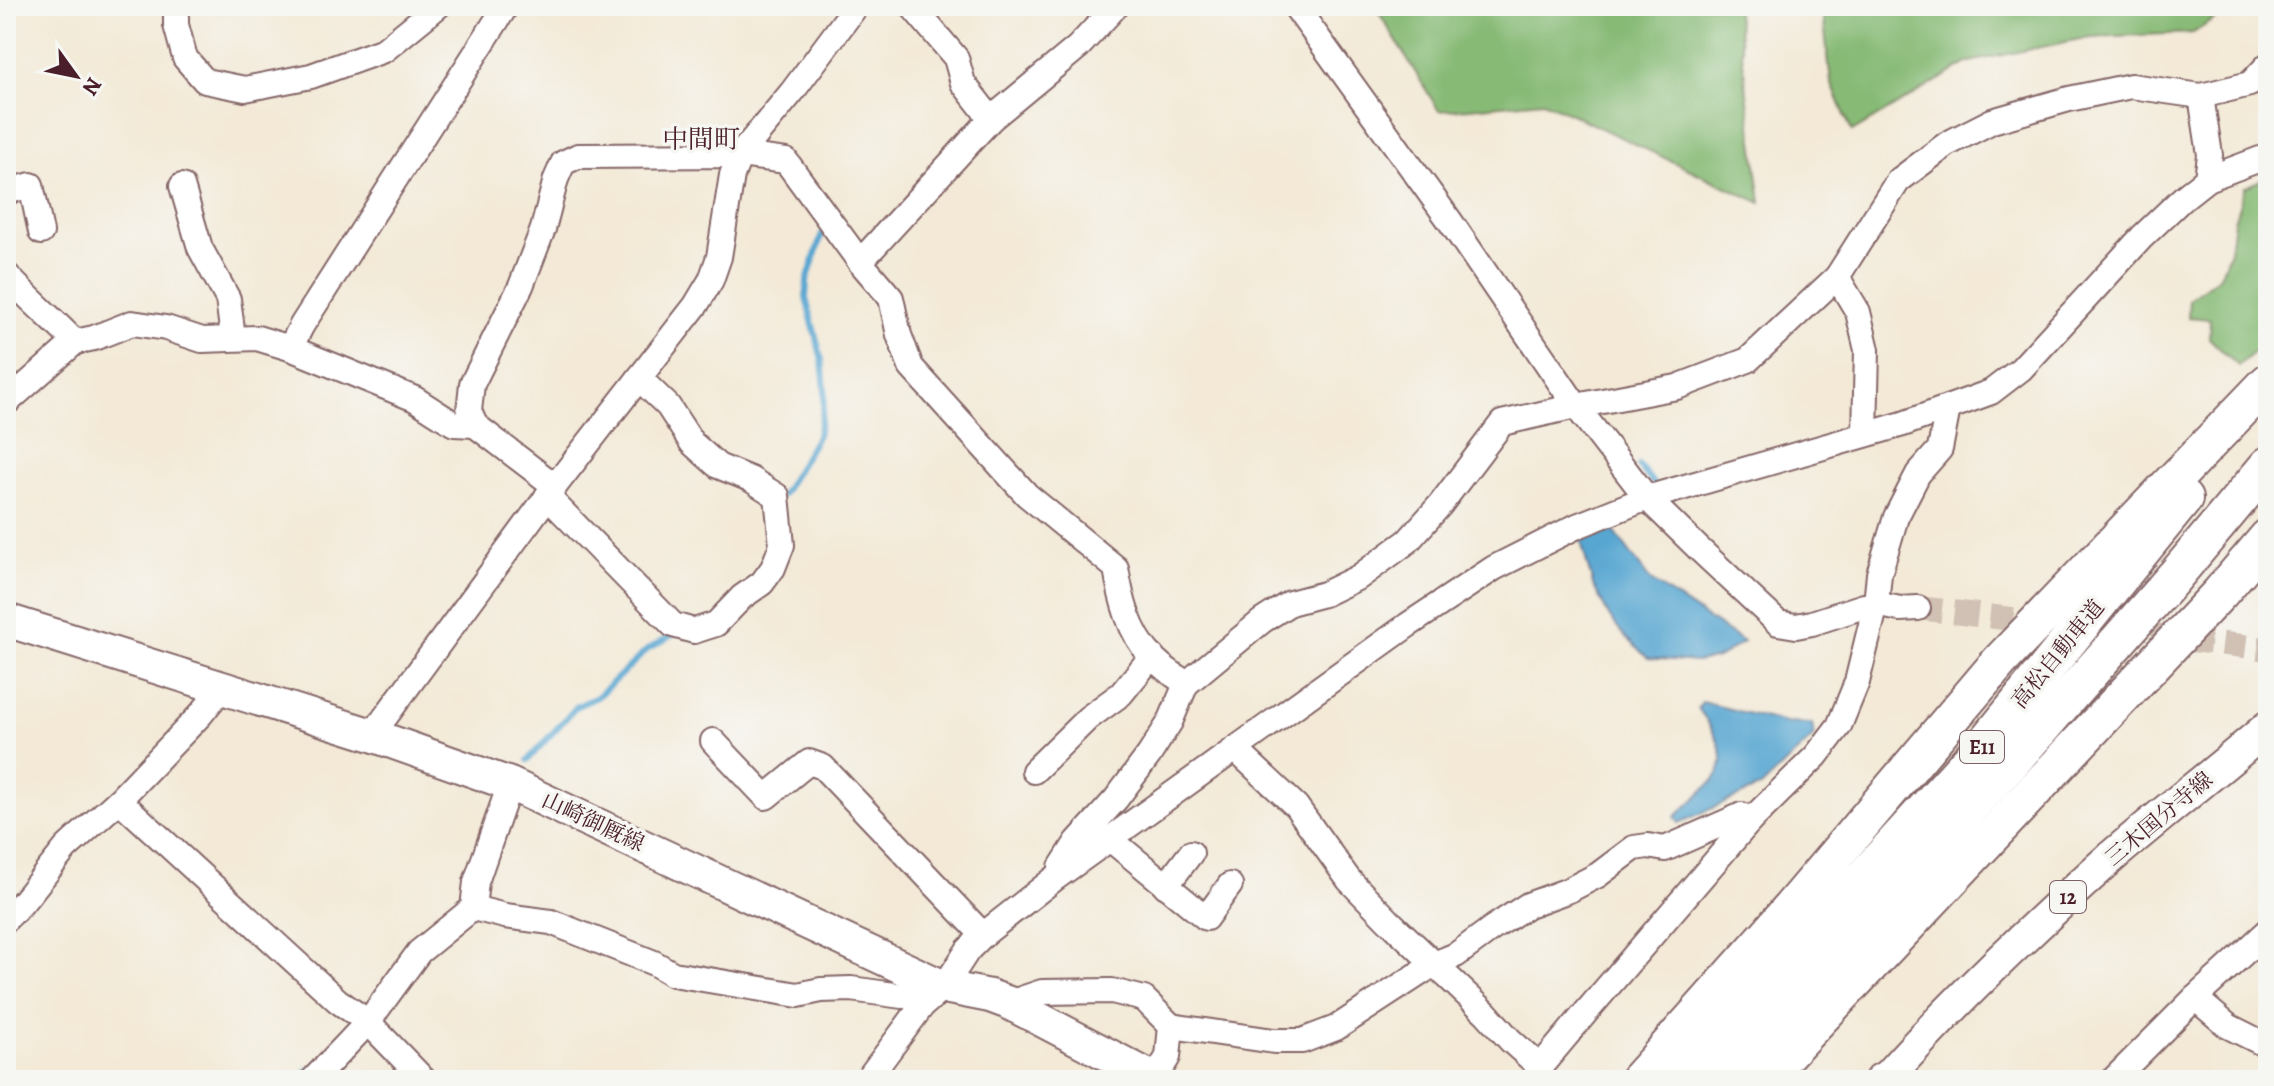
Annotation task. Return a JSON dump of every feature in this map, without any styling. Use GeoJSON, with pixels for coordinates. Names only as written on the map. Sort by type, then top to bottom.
{"type":"FeatureCollection","features":[{"type":"Feature","properties":{"kind":"highway"},"geometry":{"type":"LineString","coordinates":[[1638,1080],[1771,931],[2000,661],[2268,382]]}},
{"type":"Feature","properties":{"kind":"highway","name":"高松自動車道"},"geometry":{"type":"LineString","coordinates":[[1679,1080],[1989,739],[2268,398]]}},
{"type":"Feature","properties":{"kind":"highway","name":"高松自動車道"},"geometry":{"type":"LineString","coordinates":[[1716,1080],[2009,765],[2268,465]]}},
{"type":"Feature","properties":{"kind":"highway"},"geometry":{"type":"LineString","coordinates":[[1762,1080],[2209,604],[2268,537]]}},
{"type":"Feature","properties":{"kind":"main road","name":"山崎御厩線"},"geometry":{"type":"LineString","coordinates":[[6,620],[372,735],[510,784],[938,992],[990,996],[1009,1003],[1155,1080]]}},
{"type":"Feature","properties":{"kind":"main road","name":"三木国分寺線"},"geometry":{"type":"LineString","coordinates":[[1881,1080],[2026,934],[2112,857],[2267,728]]}},
{"type":"Feature","properties":{"kind":"street"},"geometry":{"type":"LineString","coordinates":[[176,6],[176,25],[185,58],[205,81],[245,89],[311,76],[384,50],[438,6]]}},
{"type":"Feature","properties":{"kind":"street"},"geometry":{"type":"LineString","coordinates":[[290,348],[506,6]]}},
{"type":"Feature","properties":{"kind":"street"},"geometry":{"type":"LineString","coordinates":[[372,735],[551,491],[696,305],[711,280],[719,257],[732,175],[740,155],[856,6]]}},
{"type":"Feature","properties":{"kind":"street"},"geometry":{"type":"LineString","coordinates":[[912,6],[956,58],[963,83],[991,119]]}},
{"type":"Feature","properties":{"kind":"street"},"geometry":{"type":"LineString","coordinates":[[860,262],[991,119],[1078,47],[1116,6]]}},
{"type":"Feature","properties":{"kind":"street"},"geometry":{"type":"LineString","coordinates":[[1295,6],[1450,221],[1576,406],[1647,498],[1750,599],[1778,623],[1796,626],[1876,604],[1900,609],[1918,608]]}},
{"type":"Feature","properties":{"kind":"street"},"geometry":{"type":"LineString","coordinates":[[1054,879],[1077,842],[1116,799],[1149,755],[1170,722],[1186,684],[1262,621],[1290,603],[1324,594],[1359,577],[1408,541],[1440,505],[1502,423],[1677,387],[1748,360],[1837,277],[1898,181],[1947,144],[1992,121],[2069,99],[2131,86],[2201,96],[2250,84],[2268,65]]}},
{"type":"Feature","properties":{"kind":"street"},"geometry":{"type":"LineString","coordinates":[[2201,96],[2210,155],[2207,179]]}},
{"type":"Feature","properties":{"kind":"street"},"geometry":{"type":"LineString","coordinates":[[639,378],[668,406],[692,443],[718,466],[750,479],[777,496],[782,545],[773,568],[762,583],[742,597],[716,624],[684,628],[551,491],[475,425],[469,411],[472,384],[521,286],[543,229],[563,163],[578,156],[740,155],[786,161],[860,262],[891,298],[899,335],[911,367],[1027,495],[1116,568],[1132,628],[1152,656],[1186,684]]}},
{"type":"Feature","properties":{"kind":"street"},"geometry":{"type":"LineString","coordinates":[[867,1080],[922,1006],[938,992],[968,950],[983,935],[1054,879],[1235,749],[1408,625],[1494,568],[1577,526],[1647,498],[1903,424],[1991,392],[2021,369],[2142,237],[2183,198],[2207,179],[2268,156]]}},
{"type":"Feature","properties":{"kind":"street"},"geometry":{"type":"LineString","coordinates":[[6,192],[31,185],[41,232]]}},
{"type":"Feature","properties":{"kind":"street"},"geometry":{"type":"LineString","coordinates":[[182,186],[200,248],[228,299],[233,337]]}},
{"type":"Feature","properties":{"kind":"street"},"geometry":{"type":"LineString","coordinates":[[6,274],[75,342]]}},
{"type":"Feature","properties":{"kind":"street"},"geometry":{"type":"LineString","coordinates":[[1837,277],[1858,312],[1867,350],[1865,434]]}},
{"type":"Feature","properties":{"kind":"street"},"geometry":{"type":"LineString","coordinates":[[6,403],[75,342],[132,323],[166,328],[202,340],[257,338],[290,348],[415,399],[454,424],[475,425]]}},
{"type":"Feature","properties":{"kind":"street"},"geometry":{"type":"LineString","coordinates":[[1235,749],[1296,806],[1349,880],[1486,1013],[1537,1074],[1749,822],[1816,756],[1839,726],[1857,682],[1876,604],[1879,574],[1896,517],[1918,474],[1940,449],[1948,408]]}},
{"type":"Feature","properties":{"kind":"street"},"geometry":{"type":"LineString","coordinates":[[1034,771],[1088,718],[1121,694],[1152,656]]}},
{"type":"Feature","properties":{"kind":"street"},"geometry":{"type":"LineString","coordinates":[[6,919],[66,848],[119,800],[222,688]]}},
{"type":"Feature","properties":{"kind":"street"},"geometry":{"type":"LineString","coordinates":[[713,741],[766,797],[809,762],[823,767],[983,935]]}},
{"type":"Feature","properties":{"kind":"street"},"geometry":{"type":"LineString","coordinates":[[313,1080],[361,1017],[419,952],[473,908],[476,882],[510,784]]}},
{"type":"Feature","properties":{"kind":"street"},"geometry":{"type":"LineString","coordinates":[[119,800],[338,1001],[361,1017],[424,1080]]}},
{"type":"Feature","properties":{"kind":"street"},"geometry":{"type":"LineString","coordinates":[[1009,1003],[1042,992],[1112,991],[1144,999],[1171,1026],[1274,1041],[1302,1041],[1336,1028],[1434,964],[1456,955],[1528,905],[1598,875],[1634,848],[1648,846],[1665,849],[1742,815],[1749,822]]}},
{"type":"Feature","properties":{"kind":"street"},"geometry":{"type":"LineString","coordinates":[[1110,839],[1206,918],[1230,885]]}},
{"type":"Feature","properties":{"kind":"street"},"geometry":{"type":"LineString","coordinates":[[1166,886],[1191,853]]}},
{"type":"Feature","properties":{"kind":"street"},"geometry":{"type":"LineString","coordinates":[[473,908],[551,922],[654,963],[673,974],[798,995],[851,989],[902,996],[938,992]]}},
{"type":"Feature","properties":{"kind":"street"},"geometry":{"type":"LineString","coordinates":[[2113,1080],[2268,931]]}},
{"type":"Feature","properties":{"kind":"street"},"geometry":{"type":"LineString","coordinates":[[2195,998],[2228,1026],[2268,1046]]}},
{"type":"Feature","properties":{"kind":"street"},"geometry":{"type":"LineString","coordinates":[[1155,1080],[1168,1057],[1171,1026]]}},
{"type":"Feature","properties":{"kind":"green space"},"geometry":{"type":"Polygon","coordinates":[[[1375,6],[1736,6],[1761,203],[1543,101],[1439,111],[1375,6]]]}},
{"type":"Feature","properties":{"kind":"green space"},"geometry":{"type":"Polygon","coordinates":[[[1822,6],[2235,6],[2193,33],[2090,37],[1969,62],[1852,132],[1831,82],[1822,6]]]}},
{"type":"Feature","properties":{"kind":"green space"},"geometry":{"type":"Polygon","coordinates":[[[2268,177],[2268,339],[2238,366],[2209,338],[2210,319],[2188,317],[2189,299],[2220,276],[2230,250],[2234,221],[2245,187],[2268,177]]]}},
{"type":"Feature","properties":{"kind":"water"},"geometry":{"type":"Polygon","coordinates":[[[1611,527],[1651,581],[1743,642],[1718,658],[1696,662],[1648,658],[1626,638],[1609,616],[1593,585],[1580,538],[1611,527]]]}},
{"type":"Feature","properties":{"kind":"water"},"geometry":{"type":"Polygon","coordinates":[[[1702,702],[1786,723],[1812,724],[1814,736],[1761,787],[1679,823],[1675,817],[1704,790],[1720,769],[1722,758],[1719,745],[1698,708],[1702,702]]]}},
{"type":"Feature","properties":{"kind":"waterway"},"geometry":{"type":"LineString","coordinates":[[782,495],[818,435],[823,410],[825,389],[822,360],[806,298],[807,281],[822,234]]}},
{"type":"Feature","properties":{"kind":"waterway"},"geometry":{"type":"LineString","coordinates":[[1639,466],[1654,484]]}},
{"type":"Feature","properties":{"kind":"waterway"},"geometry":{"type":"LineString","coordinates":[[528,760],[577,706],[597,697],[647,650],[676,633]]}},
{"type":"Feature","properties":{"kind":"waterway"},"geometry":{"type":"LineString","coordinates":[[297,1080],[308,1070]]}},
{"type":"Feature","properties":{"kind":"tunnel"},"geometry":{"type":"LineString","coordinates":[[1918,608],[2046,623]]}},
{"type":"Feature","properties":{"kind":"tunnel"},"geometry":{"type":"LineString","coordinates":[[2115,631],[2268,649]]}},
{"type":"Feature","properties":{"kind":"district","name":"中間町"},"geometry":{"type":"Point","coordinates":[701,139]}}]}
